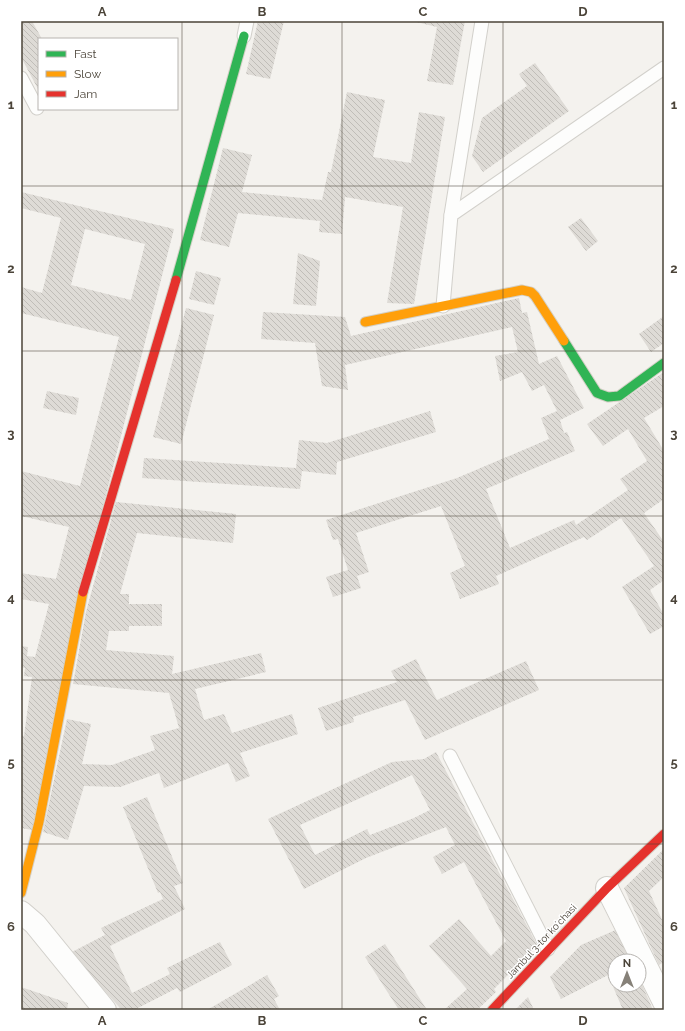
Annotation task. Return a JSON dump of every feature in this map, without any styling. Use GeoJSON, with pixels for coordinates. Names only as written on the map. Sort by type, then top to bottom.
{"type":"FeatureCollection","features":[{"type":"Feature","properties":{"kind":"street"},"geometry":{"type":"LineString","coordinates":[[21,893],[39,822],[82,596],[170,303],[244,36]]}},
{"type":"Feature","properties":{"kind":"street"},"geometry":{"type":"LineString","coordinates":[[365,322],[522,290],[530,292],[535,296],[597,393],[611,398],[619,396],[664,363]]}},
{"type":"Feature","properties":{"kind":"street","name":"Jambul 3-tor koʻchasi"},"geometry":{"type":"LineString","coordinates":[[492,1010],[607,888],[664,834]]}},
{"type":"Feature","properties":{"kind":"street"},"geometry":{"type":"LineString","coordinates":[[607,888],[664,1002]]}},
{"type":"Feature","properties":{"kind":"street"},"geometry":{"type":"LineString","coordinates":[[21,912],[35,924],[105,1010]]}},
{"type":"Feature","properties":{"kind":"lane"},"geometry":{"type":"LineString","coordinates":[[244,36],[247,21]]}},
{"type":"Feature","properties":{"kind":"lane"},"geometry":{"type":"LineString","coordinates":[[443,306],[451,215],[482,21]]}},
{"type":"Feature","properties":{"kind":"lane"},"geometry":{"type":"LineString","coordinates":[[451,215],[664,68]]}},
{"type":"Feature","properties":{"kind":"lane"},"geometry":{"type":"LineString","coordinates":[[21,78],[37,108]]}},
{"type":"Feature","properties":{"kind":"lane"},"geometry":{"type":"LineString","coordinates":[[450,756],[548,949]]}},
{"type":"Feature","properties":{"kind":"building"},"geometry":{"type":"Polygon","coordinates":[[[21,21],[32,21],[41,38],[38,38],[38,89],[21,57],[21,21]]]}},
{"type":"Feature","properties":{"kind":"building"},"geometry":{"type":"Polygon","coordinates":[[[258,21],[284,21],[270,79],[246,74],[258,21]]]}},
{"type":"Feature","properties":{"kind":"building"},"geometry":{"type":"Polygon","coordinates":[[[412,21],[465,21],[453,85],[427,81],[437,27],[412,21]]]}},
{"type":"Feature","properties":{"kind":"building"},"geometry":{"type":"Polygon","coordinates":[[[535,63],[569,111],[483,172],[472,156],[482,118],[527,86],[519,74],[535,63]]]}},
{"type":"Feature","properties":{"kind":"building"},"geometry":{"type":"Polygon","coordinates":[[[347,92],[385,100],[373,157],[411,163],[419,112],[445,117],[414,304],[387,303],[403,207],[345,197],[342,234],[319,232],[320,221],[238,213],[229,247],[200,240],[223,148],[252,155],[242,192],[322,200],[328,172],[331,172],[347,92]]]}},
{"type":"Feature","properties":{"kind":"building"},"geometry":{"type":"Polygon","coordinates":[[[21,192],[174,229],[100,518],[32,830],[21,828],[21,735],[24,736],[32,677],[24,676],[25,668],[21,667],[21,646],[28,647],[27,656],[35,657],[49,604],[21,599],[21,573],[56,579],[69,527],[21,516],[21,471],[80,486],[119,337],[21,313],[21,287],[42,293],[61,218],[21,208],[21,192]],[[85,229],[71,285],[131,300],[145,244],[85,229]]]}},
{"type":"Feature","properties":{"kind":"building"},"geometry":{"type":"Polygon","coordinates":[[[581,218],[598,241],[586,251],[568,227],[581,218]]]}},
{"type":"Feature","properties":{"kind":"building"},"geometry":{"type":"Polygon","coordinates":[[[298,253],[320,261],[316,306],[293,304],[298,253]]]}},
{"type":"Feature","properties":{"kind":"building"},"geometry":{"type":"Polygon","coordinates":[[[196,271],[221,278],[214,305],[189,299],[196,271]]]}},
{"type":"Feature","properties":{"kind":"building"},"geometry":{"type":"Polygon","coordinates":[[[519,298],[522,313],[527,312],[539,364],[557,356],[584,408],[560,420],[564,433],[567,432],[575,451],[486,489],[510,548],[574,520],[576,525],[628,490],[620,479],[647,461],[628,429],[603,446],[587,424],[664,372],[664,406],[644,418],[664,451],[664,499],[644,513],[664,542],[664,580],[650,590],[664,615],[664,626],[650,634],[622,587],[654,566],[621,518],[587,540],[584,537],[496,576],[499,584],[460,599],[450,573],[465,566],[441,506],[356,533],[369,572],[357,576],[361,588],[333,597],[326,577],[348,570],[338,539],[333,540],[326,520],[457,478],[549,439],[541,418],[557,411],[544,385],[532,391],[522,372],[500,381],[495,356],[518,352],[512,327],[345,365],[348,390],[322,386],[315,343],[261,339],[263,312],[345,317],[351,336],[519,298]]]}},
{"type":"Feature","properties":{"kind":"building"},"geometry":{"type":"Polygon","coordinates":[[[186,308],[214,315],[181,444],[153,437],[186,308]]]}},
{"type":"Feature","properties":{"kind":"building"},"geometry":{"type":"Polygon","coordinates":[[[664,316],[664,343],[651,352],[639,334],[664,316]]]}},
{"type":"Feature","properties":{"kind":"building"},"geometry":{"type":"Polygon","coordinates":[[[47,391],[79,398],[76,415],[43,408],[47,391]]]}},
{"type":"Feature","properties":{"kind":"building"},"geometry":{"type":"Polygon","coordinates":[[[430,411],[436,432],[337,462],[336,475],[302,471],[300,489],[142,478],[144,458],[296,468],[299,440],[327,443],[430,411]]]}},
{"type":"Feature","properties":{"kind":"building"},"geometry":{"type":"Polygon","coordinates":[[[116,502],[236,514],[233,543],[137,533],[120,594],[129,594],[129,604],[162,604],[162,626],[129,626],[129,631],[109,631],[106,650],[174,656],[172,674],[261,653],[266,672],[195,689],[204,720],[224,714],[232,733],[292,714],[298,734],[240,753],[250,776],[236,782],[228,763],[164,788],[159,773],[120,787],[84,786],[68,840],[43,832],[67,719],[91,724],[82,764],[112,765],[155,750],[150,736],[179,728],[169,693],[73,684],[86,612],[116,502]]]}},
{"type":"Feature","properties":{"kind":"building"},"geometry":{"type":"Polygon","coordinates":[[[416,659],[437,700],[526,661],[539,690],[425,740],[405,700],[353,717],[354,722],[326,731],[318,708],[397,682],[391,671],[416,659]]]}},
{"type":"Feature","properties":{"kind":"building"},"geometry":{"type":"Polygon","coordinates":[[[436,752],[537,945],[494,989],[496,992],[477,1010],[444,1010],[467,989],[429,946],[459,919],[491,956],[506,941],[464,862],[442,874],[433,857],[455,845],[446,827],[366,858],[304,889],[268,819],[392,762],[424,759],[436,752]],[[412,775],[300,825],[315,855],[367,829],[370,835],[414,818],[430,810],[412,775]]]}},
{"type":"Feature","properties":{"kind":"building"},"geometry":{"type":"Polygon","coordinates":[[[147,797],[183,883],[174,886],[185,909],[110,946],[132,993],[170,974],[167,968],[220,942],[232,965],[180,992],[177,988],[134,1010],[122,1010],[70,953],[105,935],[101,928],[163,899],[160,892],[158,893],[123,807],[147,797]]]}},
{"type":"Feature","properties":{"kind":"building"},"geometry":{"type":"Polygon","coordinates":[[[664,849],[664,877],[649,891],[664,924],[664,962],[659,965],[624,888],[664,849]]]}},
{"type":"Feature","properties":{"kind":"building"},"geometry":{"type":"Polygon","coordinates":[[[618,929],[628,953],[607,953],[607,976],[561,999],[550,977],[581,945],[618,929]]]}},
{"type":"Feature","properties":{"kind":"building"},"geometry":{"type":"Polygon","coordinates":[[[385,944],[427,1010],[399,1010],[365,957],[385,944]]]}},
{"type":"Feature","properties":{"kind":"building"},"geometry":{"type":"Polygon","coordinates":[[[267,975],[279,996],[274,999],[280,1010],[207,1010],[267,975]]]}},
{"type":"Feature","properties":{"kind":"building"},"geometry":{"type":"Polygon","coordinates":[[[21,987],[68,1003],[67,1010],[21,1010],[21,987]]]}},
{"type":"Feature","properties":{"kind":"building"},"geometry":{"type":"Polygon","coordinates":[[[616,993],[646,993],[653,1010],[623,1010],[616,993]]]}},
{"type":"Feature","properties":{"kind":"building"},"geometry":{"type":"Polygon","coordinates":[[[528,997],[534,1010],[515,1010],[528,997]]]}},
{"type":"Feature","properties":{"kind":"traffic: fast"},"geometry":{"type":"LineString","coordinates":[[176,280],[244,36]]}},
{"type":"Feature","properties":{"kind":"traffic: fast"},"geometry":{"type":"LineString","coordinates":[[564,341],[597,393],[608,397],[619,396],[664,363]]}},
{"type":"Feature","properties":{"kind":"traffic: slow"},"geometry":{"type":"LineString","coordinates":[[365,322],[522,290],[531,292],[535,296],[564,341]]}},
{"type":"Feature","properties":{"kind":"traffic: slow"},"geometry":{"type":"LineString","coordinates":[[21,893],[39,822],[83,592]]}},
{"type":"Feature","properties":{"kind":"traffic: jam"},"geometry":{"type":"LineString","coordinates":[[83,592],[176,280]]}},
{"type":"Feature","properties":{"kind":"traffic: jam"},"geometry":{"type":"LineString","coordinates":[[492,1010],[607,888],[664,834]]}}]}
